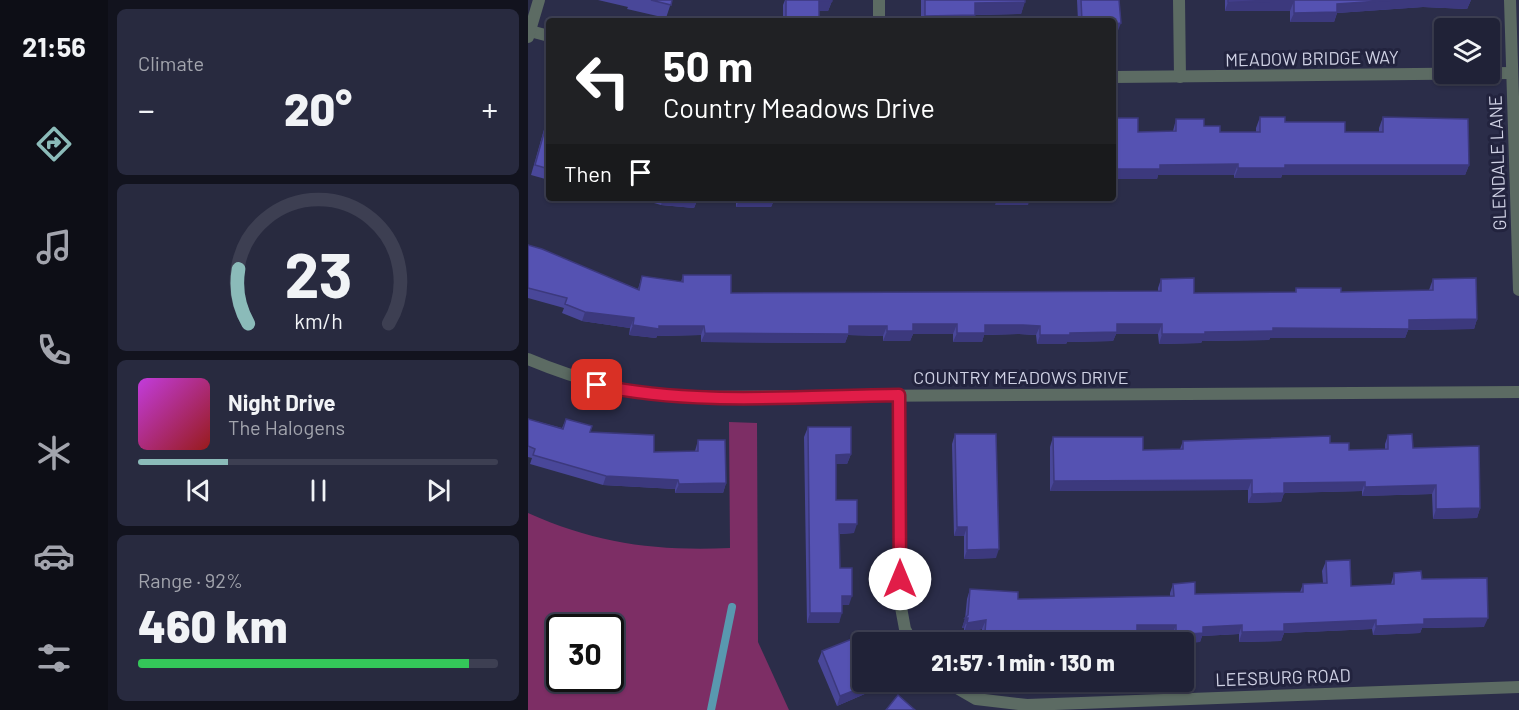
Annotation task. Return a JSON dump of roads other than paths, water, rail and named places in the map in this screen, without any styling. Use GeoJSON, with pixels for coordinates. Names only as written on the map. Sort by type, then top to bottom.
{"type":"FeatureCollection","features":[{"type":"Feature","properties":{"kind":"street"},"geometry":{"type":"LineString","coordinates":[[539,0],[529,34],[546,36]]}},
{"type":"Feature","properties":{"kind":"street"},"geometry":{"type":"LineString","coordinates":[[879,0],[879,18]]}},
{"type":"Feature","properties":{"kind":"street"},"geometry":{"type":"LineString","coordinates":[[1179,0],[1180,77]]}},
{"type":"Feature","properties":{"kind":"street","name":"GLENDALE LANE"},"geometry":{"type":"LineString","coordinates":[[1510,0],[1519,290]]}},
{"type":"Feature","properties":{"kind":"street","name":"MEADOW BRIDGE WAY"},"geometry":{"type":"LineString","coordinates":[[1116,77],[1512,73]]}},
{"type":"Feature","properties":{"kind":"street","name":"COUNTRY MEADOWS DRIVE"},"geometry":{"type":"LineString","coordinates":[[528,359],[597,385],[661,395],[1519,392]]}},
{"type":"Feature","properties":{"kind":"street"},"geometry":{"type":"LineString","coordinates":[[899,395],[900,602],[907,632]]}},
{"type":"Feature","properties":{"kind":"street","name":"LEESBURG ROAD"},"geometry":{"type":"LineString","coordinates":[[964,692],[976,699],[1027,705],[1519,687]]}},
{"type":"Feature","properties":{"kind":"waterway"},"geometry":{"type":"LineString","coordinates":[[711,710],[732,607]]}}]}
